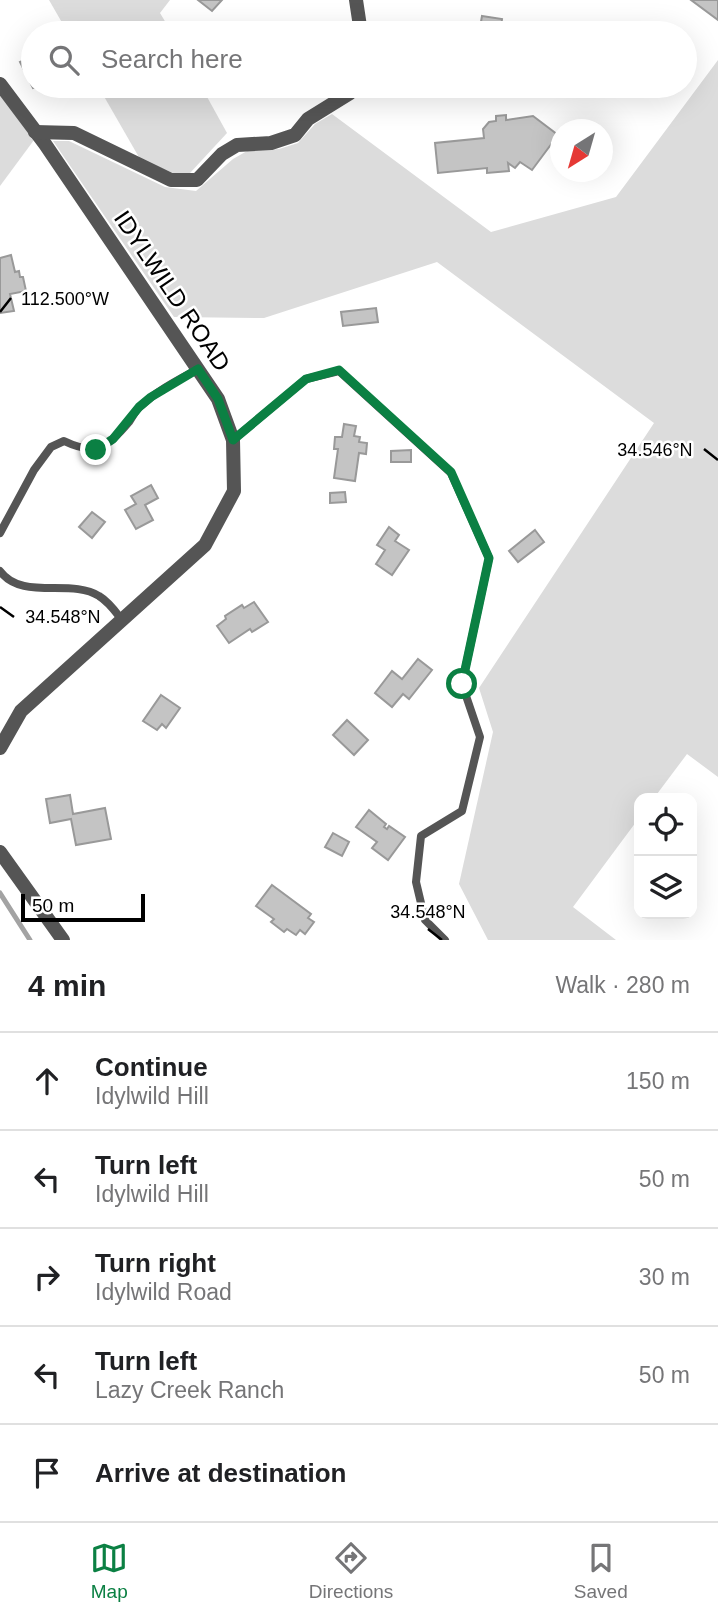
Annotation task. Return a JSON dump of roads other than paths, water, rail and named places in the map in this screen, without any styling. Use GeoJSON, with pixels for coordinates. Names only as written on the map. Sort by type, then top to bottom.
{"type":"FeatureCollection","features":[{"type":"Feature","properties":{"kind":"street"},"geometry":{"type":"LineString","coordinates":[[356,0],[359,21]]}},
{"type":"Feature","properties":{"kind":"street","name":"IDYLWILD ROAD"},"geometry":{"type":"LineString","coordinates":[[0,84],[36,132],[218,399],[233,440],[234,491],[205,545],[21,711],[0,748]]}},
{"type":"Feature","properties":{"kind":"street"},"geometry":{"type":"LineString","coordinates":[[36,132],[74,133],[171,180],[197,180],[222,154],[237,145],[271,143],[295,135],[308,119],[341,98]]}},
{"type":"Feature","properties":{"kind":"street"},"geometry":{"type":"LineString","coordinates":[[0,852],[63,940]]}},
{"type":"Feature","properties":{"kind":"lane"},"geometry":{"type":"LineString","coordinates":[[0,533],[34,470],[51,447],[64,441],[79,448],[96,450],[113,439],[139,407],[151,397],[198,369]]}},
{"type":"Feature","properties":{"kind":"lane"},"geometry":{"type":"LineString","coordinates":[[233,440],[306,379],[339,370],[451,472],[489,558],[462,684],[480,737],[462,811],[421,836],[416,882],[425,920],[445,940]]}},
{"type":"Feature","properties":{"kind":"lane"},"geometry":{"type":"LineString","coordinates":[[0,571],[4,577],[18,584],[97,594],[122,620]]}},
{"type":"Feature","properties":{"kind":"waterway"},"geometry":{"type":"LineString","coordinates":[[0,893],[30,940]]}}]}
